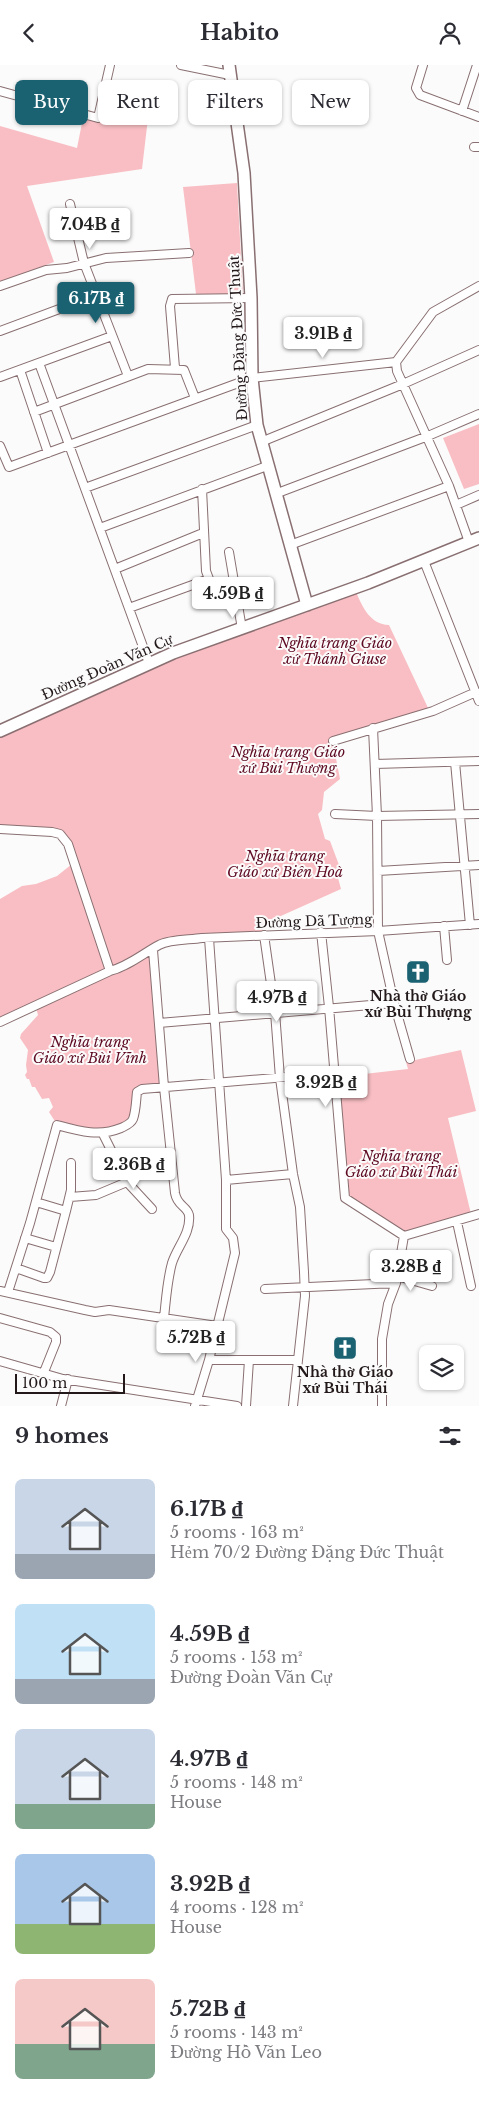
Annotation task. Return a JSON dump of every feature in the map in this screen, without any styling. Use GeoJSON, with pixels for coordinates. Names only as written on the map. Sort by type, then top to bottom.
{"type":"FeatureCollection","features":[{"type":"Feature","properties":{"kind":"street"},"geometry":{"type":"LineString","coordinates":[[0,91],[98,118],[110,65]]}},
{"type":"Feature","properties":{"kind":"street"},"geometry":{"type":"LineString","coordinates":[[181,65],[230,70]]}},
{"type":"Feature","properties":{"kind":"street"},"geometry":{"type":"LineString","coordinates":[[423,65],[416,88],[418,93],[479,117]]}},
{"type":"Feature","properties":{"kind":"street"},"geometry":{"type":"LineString","coordinates":[[462,111],[477,66]]}},
{"type":"Feature","properties":{"kind":"street","name":"Đường Đặng Đức Thuật"},"geometry":{"type":"LineString","coordinates":[[230,70],[244,173],[251,298],[252,378],[257,425],[307,605]]}},
{"type":"Feature","properties":{"kind":"street"},"geometry":{"type":"LineString","coordinates":[[70,204],[84,263],[128,376]]}},
{"type":"Feature","properties":{"kind":"street"},"geometry":{"type":"LineString","coordinates":[[0,287],[46,270],[67,268],[84,263],[130,256],[189,253]]}},
{"type":"Feature","properties":{"kind":"street"},"geometry":{"type":"LineString","coordinates":[[474,540],[456,505],[428,436],[397,371],[396,362],[432,312],[479,286]]}},
{"type":"Feature","properties":{"kind":"street"},"geometry":{"type":"LineString","coordinates":[[0,331],[96,295]]}},
{"type":"Feature","properties":{"kind":"street"},"geometry":{"type":"LineString","coordinates":[[175,369],[170,306],[172,299],[251,298]]}},
{"type":"Feature","properties":{"kind":"street"},"geometry":{"type":"LineString","coordinates":[[0,377],[112,336]]}},
{"type":"Feature","properties":{"kind":"street"},"geometry":{"type":"LineString","coordinates":[[261,442],[403,384],[479,350]]}},
{"type":"Feature","properties":{"kind":"street"},"geometry":{"type":"LineString","coordinates":[[0,446],[8,467],[252,378],[396,362]]}},
{"type":"Feature","properties":{"kind":"street"},"geometry":{"type":"LineString","coordinates":[[39,363],[149,663]]}},
{"type":"Feature","properties":{"kind":"street"},"geometry":{"type":"LineString","coordinates":[[34,412],[148,369],[184,370],[196,398]]}},
{"type":"Feature","properties":{"kind":"street"},"geometry":{"type":"LineString","coordinates":[[20,370],[48,453]]}},
{"type":"Feature","properties":{"kind":"street"},"geometry":{"type":"LineString","coordinates":[[275,494],[428,436],[479,413]]}},
{"type":"Feature","properties":{"kind":"street"},"geometry":{"type":"LineString","coordinates":[[85,488],[257,425]]}},
{"type":"Feature","properties":{"kind":"street"},"geometry":{"type":"LineString","coordinates":[[100,528],[267,466]]}},
{"type":"Feature","properties":{"kind":"street"},"geometry":{"type":"LineString","coordinates":[[290,545],[449,486]]}},
{"type":"Feature","properties":{"kind":"street"},"geometry":{"type":"LineString","coordinates":[[202,489],[206,571],[218,603]]}},
{"type":"Feature","properties":{"kind":"street"},"geometry":{"type":"LineString","coordinates":[[456,505],[479,495]]}},
{"type":"Feature","properties":{"kind":"street"},"geometry":{"type":"LineString","coordinates":[[115,569],[203,533]]}},
{"type":"Feature","properties":{"kind":"street","name":"Đường Đoàn Văn Cự"},"geometry":{"type":"LineString","coordinates":[[0,731],[173,653],[307,605],[474,540]]}},
{"type":"Feature","properties":{"kind":"street"},"geometry":{"type":"LineString","coordinates":[[229,552],[242,629]]}},
{"type":"Feature","properties":{"kind":"street"},"geometry":{"type":"LineString","coordinates":[[424,561],[476,688],[479,701]]}},
{"type":"Feature","properties":{"kind":"street"},"geometry":{"type":"LineString","coordinates":[[129,607],[209,579]]}},
{"type":"Feature","properties":{"kind":"street"},"geometry":{"type":"LineString","coordinates":[[332,741],[434,711],[476,688]]}},
{"type":"Feature","properties":{"kind":"street"},"geometry":{"type":"LineString","coordinates":[[373,728],[377,816],[378,931],[394,1003],[410,1059]]}},
{"type":"Feature","properties":{"kind":"street"},"geometry":{"type":"LineString","coordinates":[[375,764],[479,761]]}},
{"type":"Feature","properties":{"kind":"street"},"geometry":{"type":"LineString","coordinates":[[456,762],[470,925]]}},
{"type":"Feature","properties":{"kind":"street"},"geometry":{"type":"LineString","coordinates":[[335,814],[377,816],[479,814]]}},
{"type":"Feature","properties":{"kind":"street"},"geometry":{"type":"LineString","coordinates":[[0,829],[52,832],[63,837],[68,844],[110,971]]}},
{"type":"Feature","properties":{"kind":"street"},"geometry":{"type":"LineString","coordinates":[[378,871],[479,865]]}},
{"type":"Feature","properties":{"kind":"street","name":"Đường Dã Tượng"},"geometry":{"type":"LineString","coordinates":[[0,1022],[125,965],[164,943],[209,938],[378,931],[479,924]]}},
{"type":"Feature","properties":{"kind":"street"},"geometry":{"type":"LineString","coordinates":[[444,926],[447,960]]}},
{"type":"Feature","properties":{"kind":"street"},"geometry":{"type":"LineString","coordinates":[[321,933],[345,1198],[404,1236],[479,1214]]}},
{"type":"Feature","properties":{"kind":"street"},"geometry":{"type":"LineString","coordinates":[[264,935],[275,1012],[280,1078],[293,1174],[300,1207],[305,1286],[293,1406]]}},
{"type":"Feature","properties":{"kind":"street"},"geometry":{"type":"LineString","coordinates":[[196,1404],[209,1360],[235,1253],[233,1238],[226,1229],[226,1180],[209,938]]}},
{"type":"Feature","properties":{"kind":"street"},"geometry":{"type":"LineString","coordinates":[[153,950],[164,1087],[176,1201],[188,1212],[189,1217],[187,1233],[171,1266],[164,1318]]}},
{"type":"Feature","properties":{"kind":"street"},"geometry":{"type":"LineString","coordinates":[[159,1023],[329,1007],[394,1003]]}},
{"type":"Feature","properties":{"kind":"street"},"geometry":{"type":"LineString","coordinates":[[217,1325],[108,1310],[95,1312],[4,1291],[16,1268],[57,1125],[84,1132],[103,1134],[118,1129],[131,1122],[139,1091],[164,1087],[335,1073]]}},
{"type":"Feature","properties":{"kind":"street"},"geometry":{"type":"LineString","coordinates":[[103,1134],[126,1182],[152,1209]]}},
{"type":"Feature","properties":{"kind":"street"},"geometry":{"type":"LineString","coordinates":[[16,1268],[41,1278],[47,1278],[70,1197],[71,1163]]}},
{"type":"Feature","properties":{"kind":"street"},"geometry":{"type":"LineString","coordinates":[[226,1180],[293,1174]]}},
{"type":"Feature","properties":{"kind":"street"},"geometry":{"type":"LineString","coordinates":[[70,1197],[96,1195],[126,1182]]}},
{"type":"Feature","properties":{"kind":"street"},"geometry":{"type":"LineString","coordinates":[[36,1202],[66,1211]]}},
{"type":"Feature","properties":{"kind":"street"},"geometry":{"type":"LineString","coordinates":[[457,1222],[471,1286]]}},
{"type":"Feature","properties":{"kind":"street"},"geometry":{"type":"LineString","coordinates":[[382,1406],[382,1339],[404,1236]]}},
{"type":"Feature","properties":{"kind":"street"},"geometry":{"type":"LineString","coordinates":[[25,1238],[56,1247]]}},
{"type":"Feature","properties":{"kind":"street"},"geometry":{"type":"LineString","coordinates":[[265,1289],[396,1279],[432,1286]]}},
{"type":"Feature","properties":{"kind":"street"},"geometry":{"type":"LineString","coordinates":[[0,1318],[50,1332],[56,1337],[56,1342],[44,1373]]}},
{"type":"Feature","properties":{"kind":"street"},"geometry":{"type":"LineString","coordinates":[[209,1360],[297,1360]]}},
{"type":"Feature","properties":{"kind":"street"},"geometry":{"type":"LineString","coordinates":[[246,1406],[250,1360]]}},
{"type":"Feature","properties":{"kind":"street"},"geometry":{"type":"LineString","coordinates":[[0,1361],[68,1379],[196,1404],[237,1406]]}},
{"type":"Feature","properties":{"kind":"street"},"geometry":{"type":"LineString","coordinates":[[61,1406],[68,1379]]}},
{"type":"Feature","properties":{"kind":"green space"},"geometry":{"type":"Polygon","coordinates":[[[88,119],[98,121],[98,125],[147,125],[142,169],[27,186],[54,262],[0,282],[0,126],[77,148],[82,125],[88,125],[88,119]]]}},
{"type":"Feature","properties":{"kind":"green space"},"geometry":{"type":"Polygon","coordinates":[[[237,183],[243,295],[196,294],[183,187],[237,183]]]}},
{"type":"Feature","properties":{"kind":"green space"},"geometry":{"type":"Polygon","coordinates":[[[479,424],[479,484],[464,489],[443,438],[479,424]]]}},
{"type":"Feature","properties":{"kind":"green space"},"geometry":{"type":"Polygon","coordinates":[[[356,592],[372,618],[377,622],[389,625],[429,710],[332,738],[340,779],[324,792],[322,810],[318,814],[325,839],[330,841],[339,865],[338,878],[341,889],[263,924],[263,932],[163,941],[134,958],[112,967],[66,836],[0,827],[0,735],[175,656],[356,592]]]}},
{"type":"Feature","properties":{"kind":"green space"},"geometry":{"type":"Polygon","coordinates":[[[72,864],[107,969],[0,1019],[0,899],[22,886],[36,884],[57,876],[72,864]]]}},
{"type":"Feature","properties":{"kind":"green space","name":"Nghĩa trang Giáo xứ Bùi Vĩnh"},"geometry":{"type":"Polygon","coordinates":[[[151,954],[161,1085],[142,1086],[132,1116],[123,1125],[115,1128],[95,1129],[56,1123],[49,1112],[53,1107],[49,1098],[42,1099],[25,1075],[27,1072],[28,1050],[20,1038],[21,1034],[38,1015],[36,1008],[151,954]]]}},
{"type":"Feature","properties":{"kind":"green space","name":"Nghĩa trang Giáo xứ Bùi Thái"},"geometry":{"type":"Polygon","coordinates":[[[461,1050],[476,1111],[448,1118],[471,1214],[404,1233],[348,1197],[338,1077],[408,1069],[406,1062],[461,1050]]]}},
{"type":"Feature","properties":{"kind":"place","name":"Nhà thờ Giáo xứ Bùi Thượng"},"geometry":{"type":"Point","coordinates":[418,972]}},
{"type":"Feature","properties":{"kind":"place","name":"Nhà thờ Giáo xứ Bùi Thái"},"geometry":{"type":"Point","coordinates":[345,1348]}},
{"type":"Feature","properties":{"kind":"park label","name":"Nghĩa trang Giáo xứ Thánh Giuse"},"geometry":{"type":"Point","coordinates":[335,651]}},
{"type":"Feature","properties":{"kind":"park label","name":"Nghĩa trang Giáo xứ Bùi Thượng"},"geometry":{"type":"Point","coordinates":[288,760]}},
{"type":"Feature","properties":{"kind":"park label","name":"Nghĩa trang Giáo xứ Biên Hoà"},"geometry":{"type":"Point","coordinates":[285,864]}}]}
